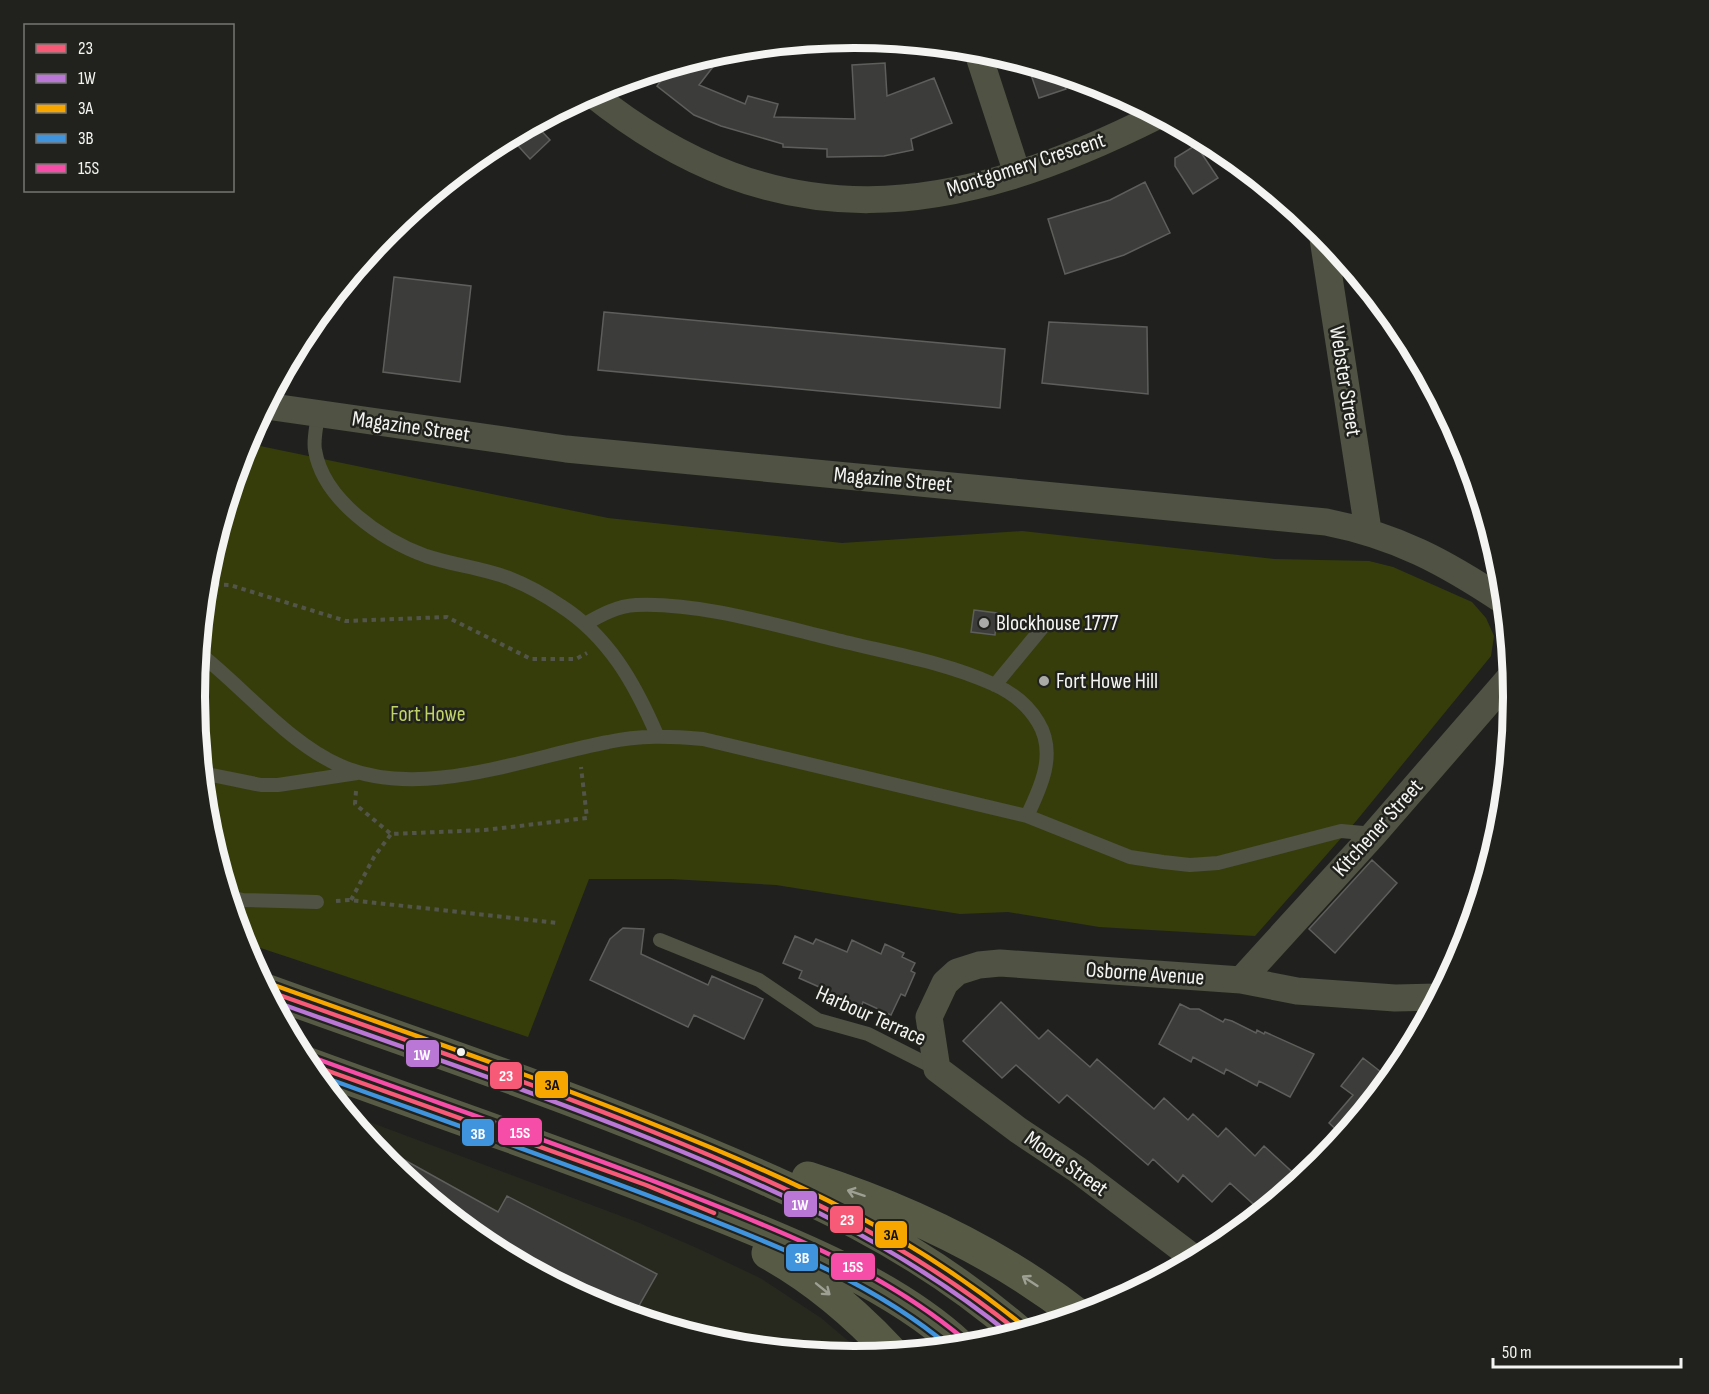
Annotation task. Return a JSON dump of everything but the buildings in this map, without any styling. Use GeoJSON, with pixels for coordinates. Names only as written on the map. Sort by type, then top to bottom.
{"type":"FeatureCollection","features":[{"type":"Feature","properties":{"kind":"main road"},"geometry":{"type":"LineString","coordinates":[[278,996],[601,1110],[872,1198],[932,1225],[981,1251],[1032,1282],[1070,1309]]}},
{"type":"Feature","properties":{"kind":"main road"},"geometry":{"type":"LineString","coordinates":[[323,1069],[646,1185],[818,1256],[914,1311],[950,1338]]}},
{"type":"Feature","properties":{"kind":"main road"},"geometry":{"type":"LineString","coordinates":[[601,1110],[787,1186],[849,1216],[946,1275],[1012,1327]]}},
{"type":"Feature","properties":{"kind":"main road"},"geometry":{"type":"LineString","coordinates":[[646,1185],[799,1270],[850,1311],[884,1345]]}},
{"type":"Feature","properties":{"kind":"street"},"geometry":{"type":"LineString","coordinates":[[980,60],[1017,173]]}},
{"type":"Feature","properties":{"kind":"street","name":"Montgomery Crescent"},"geometry":{"type":"LineString","coordinates":[[600,100],[634,126],[674,151],[752,184],[792,194],[834,200],[909,198],[958,190],[1073,155],[1150,119]]}},
{"type":"Feature","properties":{"kind":"street","name":"Webster Street"},"geometry":{"type":"LineString","coordinates":[[1325,251],[1368,530]]}},
{"type":"Feature","properties":{"kind":"street","name":"Magazine Street"},"geometry":{"type":"LineString","coordinates":[[273,407],[566,449],[1326,522],[1368,530],[1429,555],[1495,596]]}},
{"type":"Feature","properties":{"kind":"street","name":"Kitchener Street"},"geometry":{"type":"LineString","coordinates":[[1241,980],[1374,834],[1503,685]]}},
{"type":"Feature","properties":{"kind":"street","name":"Osborne Avenue"},"geometry":{"type":"LineString","coordinates":[[937,1069],[929,1017],[945,983],[957,972],[979,964],[1037,965],[1090,971],[1241,980],[1297,991],[1395,998],[1430,997]]}},
{"type":"Feature","properties":{"kind":"street","name":"Moore Street"},"geometry":{"type":"LineString","coordinates":[[937,1069],[1018,1130],[1078,1170],[1188,1254]]}},
{"type":"Feature","properties":{"kind":"lane"},"geometry":{"type":"LineString","coordinates":[[318,414],[315,448],[319,465],[336,493],[358,514],[406,548],[511,579],[544,596],[585,624],[606,643],[639,695],[657,735]]}},
{"type":"Feature","properties":{"kind":"lane"},"geometry":{"type":"LineString","coordinates":[[585,624],[611,610],[635,605],[708,611],[954,669],[995,685],[1013,696],[1029,710],[1039,723],[1044,739],[1047,756],[1042,783],[1027,816]]}},
{"type":"Feature","properties":{"kind":"lane"},"geometry":{"type":"LineString","coordinates":[[995,685],[1042,628]]}},
{"type":"Feature","properties":{"kind":"lane"},"geometry":{"type":"LineString","coordinates":[[207,660],[298,740],[340,766],[359,772],[419,778],[474,773],[607,742],[657,735],[703,738],[1027,816],[1130,857],[1190,865],[1258,854],[1341,831],[1374,834]]}},
{"type":"Feature","properties":{"kind":"lane"},"geometry":{"type":"LineString","coordinates":[[210,775],[261,785],[278,785],[359,772]]}},
{"type":"Feature","properties":{"kind":"lane"},"geometry":{"type":"LineString","coordinates":[[238,899],[317,902]]}},
{"type":"Feature","properties":{"kind":"lane","name":"Harbour Terrace"},"geometry":{"type":"LineString","coordinates":[[660,940],[767,984],[818,1020],[868,1034],[937,1069]]}},
{"type":"Feature","properties":{"kind":"path"},"geometry":{"type":"LineString","coordinates":[[216,584],[230,585],[346,621],[447,617],[531,659],[576,658],[606,643]]}},
{"type":"Feature","properties":{"kind":"path"},"geometry":{"type":"LineString","coordinates":[[359,772],[355,804],[391,834],[485,830],[587,818],[579,749]]}},
{"type":"Feature","properties":{"kind":"path"},"geometry":{"type":"LineString","coordinates":[[351,900],[374,857],[391,834]]}},
{"type":"Feature","properties":{"kind":"path"},"geometry":{"type":"LineString","coordinates":[[317,902],[351,900],[558,923]]}},
{"type":"Feature","properties":{"kind":"shaded area"},"geometry":{"type":"Polygon","coordinates":[[[362,1119],[637,1222],[760,1278],[821,1318],[854,1346],[812,1345],[728,1334],[646,1312],[606,1297],[530,1259],[459,1212],[396,1156],[362,1119]]]}},
{"type":"Feature","properties":{"kind":"green space","name":"Fort Howe"},"geometry":{"type":"Polygon","coordinates":[[[257,445],[608,518],[842,543],[1022,531],[1274,559],[1369,561],[1393,567],[1472,602],[1486,618],[1494,636],[1491,656],[1357,820],[1255,936],[1099,927],[1008,912],[960,914],[776,885],[671,879],[589,879],[528,1037],[256,946],[240,906],[218,824],[211,782],[205,697],[211,612],[218,570],[240,488],[257,445]]]}},
{"type":"Feature","properties":{"kind":"transit line","name":"3A"},"geometry":{"type":"LineString","coordinates":[[272,984],[558,1087],[653,1124],[801,1187],[893,1236],[937,1263],[1021,1324]]}},
{"type":"Feature","properties":{"kind":"transit line","name":"23"},"geometry":{"type":"LineString","coordinates":[[277,994],[556,1094],[750,1173],[889,1243],[933,1270],[1012,1327]]}},
{"type":"Feature","properties":{"kind":"transit line","name":"1W"},"geometry":{"type":"LineString","coordinates":[[283,1004],[557,1103],[747,1179],[793,1200],[883,1248],[927,1274],[1003,1329]]}},
{"type":"Feature","properties":{"kind":"transit line","name":"15S"},"geometry":{"type":"LineString","coordinates":[[315,1058],[591,1157],[795,1238],[901,1293],[961,1337]]}},
{"type":"Feature","properties":{"kind":"transit line","name":"23"},"geometry":{"type":"LineString","coordinates":[[323,1069],[646,1185],[714,1213]]}},
{"type":"Feature","properties":{"kind":"transit line","name":"3B"},"geometry":{"type":"LineString","coordinates":[[331,1080],[594,1175],[790,1252],[889,1303],[941,1340]]}},
{"type":"Feature","properties":{"kind":"place","name":"Blockhouse 1777"},"geometry":{"type":"Point","coordinates":[984,623]}},
{"type":"Feature","properties":{"kind":"place","name":"Fort Howe Hill"},"geometry":{"type":"Point","coordinates":[1044,681]}}]}
